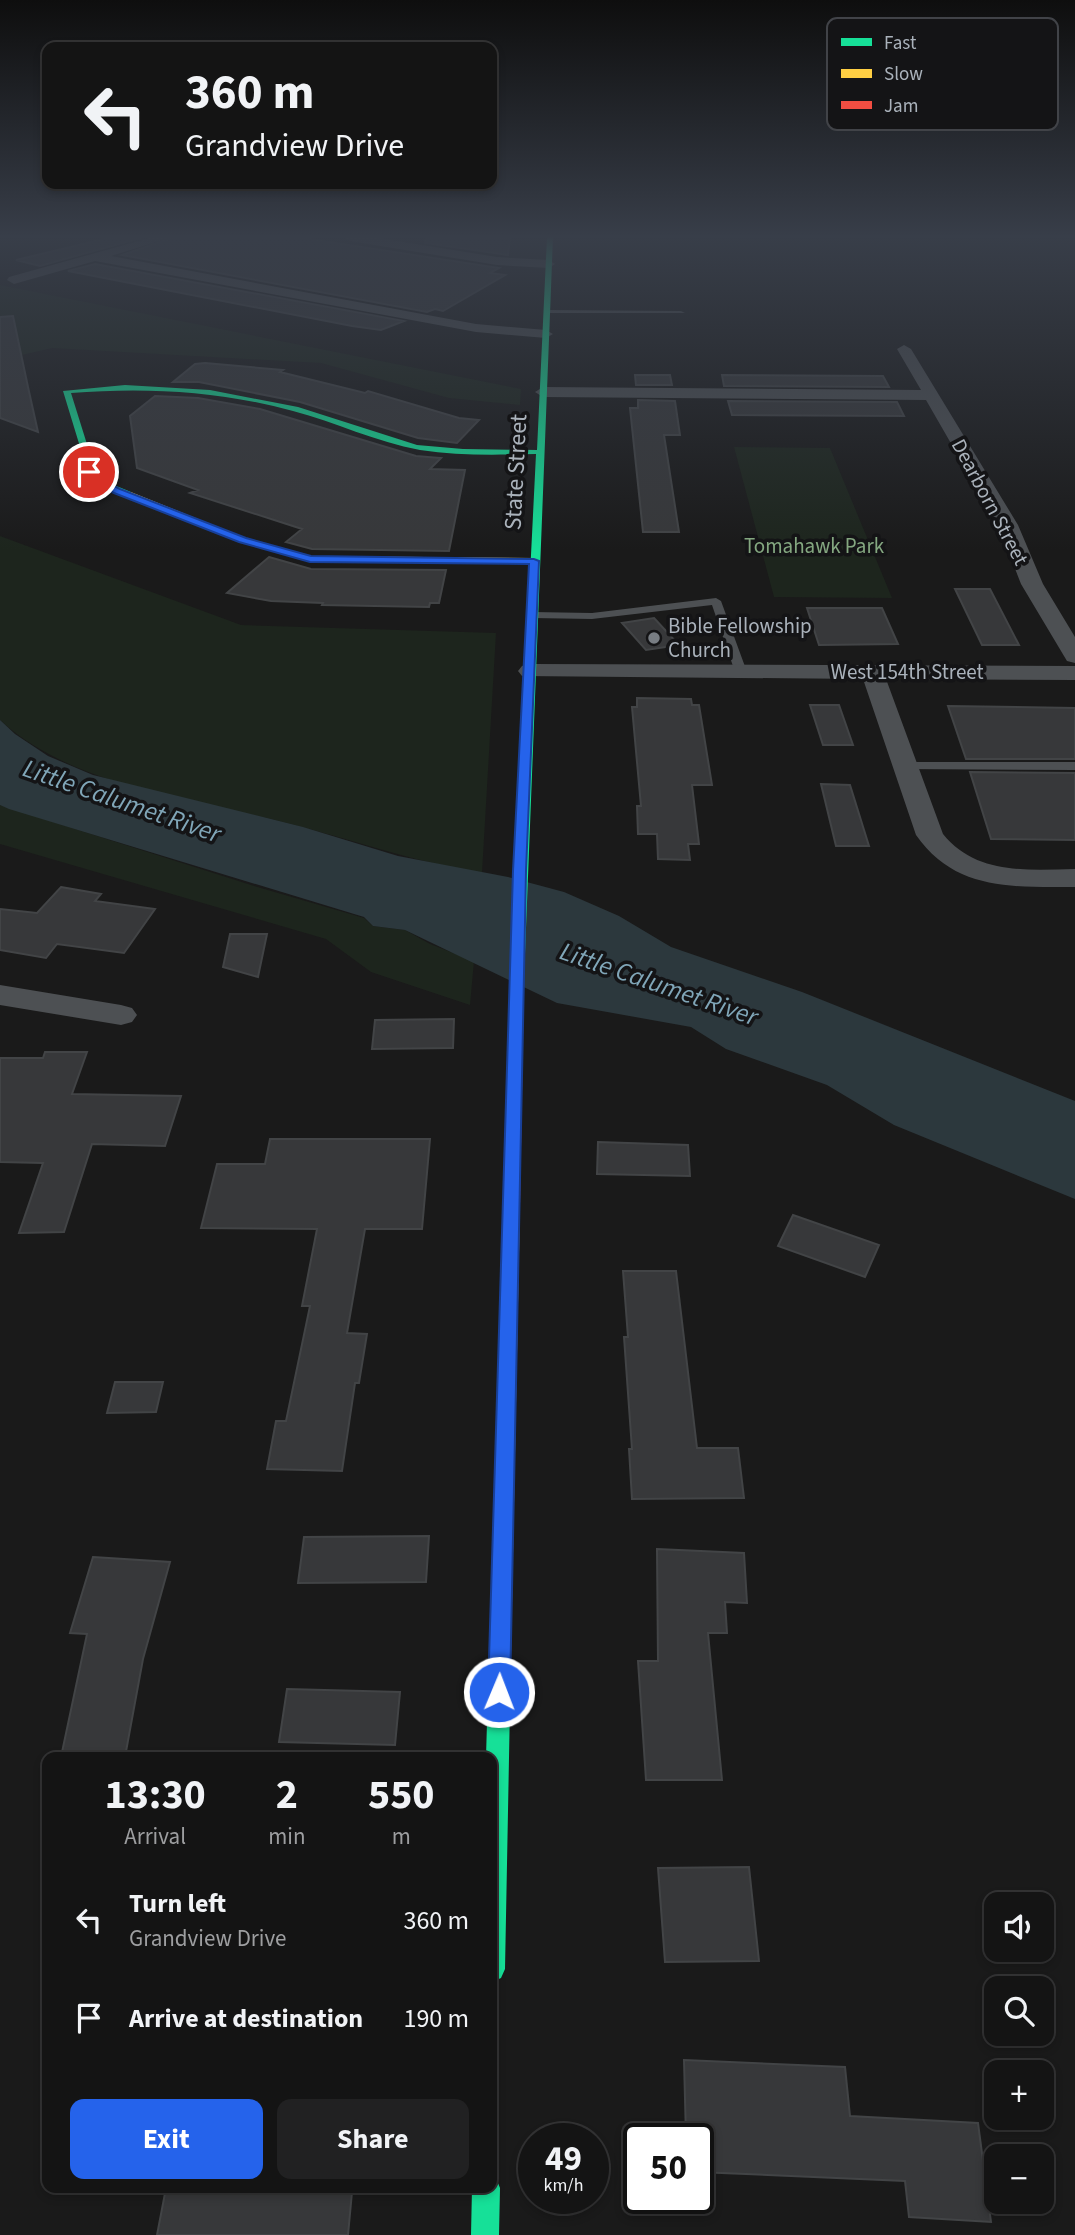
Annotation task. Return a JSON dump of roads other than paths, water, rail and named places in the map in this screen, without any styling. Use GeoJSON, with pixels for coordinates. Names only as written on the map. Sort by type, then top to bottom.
{"type":"FeatureCollection","features":[{"type":"Feature","properties":{"kind":"main road","name":"State Street"},"geometry":{"type":"LineString","coordinates":[[497,1781],[520,871],[546,341]]}},
{"type":"Feature","properties":{"kind":"main road"},"geometry":{"type":"LineString","coordinates":[[534,561],[310,559],[242,540],[99,482],[89,472],[74,404],[67,391],[166,387],[225,392],[268,401],[417,447],[540,452]]}},
{"type":"Feature","properties":{"kind":"main road"},"geometry":{"type":"LineString","coordinates":[[485,2235],[486,2193]]}},
{"type":"Feature","properties":{"kind":"street","name":"Dearborn Street"},"geometry":{"type":"LineString","coordinates":[[904,349],[1003,516],[1032,584],[1075,656]]}},
{"type":"Feature","properties":{"kind":"street"},"geometry":{"type":"LineString","coordinates":[[543,392],[930,395]]}},
{"type":"Feature","properties":{"kind":"street","name":"West 154th Street"},"geometry":{"type":"LineString","coordinates":[[530,671],[1075,673]]}},
{"type":"Feature","properties":{"kind":"street"},"geometry":{"type":"LineString","coordinates":[[872,672],[930,835],[939,851],[956,863],[987,874],[1075,878]]}},
{"type":"Feature","properties":{"kind":"street"},"geometry":{"type":"LineString","coordinates":[[0,995],[121,1015]]}},
{"type":"Feature","properties":{"kind":"lane"},"geometry":{"type":"LineString","coordinates":[[532,615],[592,616],[716,601],[741,672]]}},
{"type":"Feature","properties":{"kind":"lane"},"geometry":{"type":"LineString","coordinates":[[905,766],[1075,766]]}},
{"type":"Feature","properties":{"kind":"water","name":"Little Calumet River"},"geometry":{"type":"Polygon","coordinates":[[[0,720],[15,734],[48,756],[93,775],[303,827],[398,856],[508,877],[564,892],[619,916],[671,947],[802,992],[1075,1101],[1075,1199],[894,1125],[827,1085],[726,1049],[691,1027],[557,1003],[405,930],[373,926],[364,917],[0,805],[0,720]]]}},
{"type":"Feature","properties":{"kind":"place","name":"Bible Fellowship Church"},"geometry":{"type":"Point","coordinates":[654,638]}},
{"type":"Feature","properties":{"kind":"park label","name":"Tomahawk Park"},"geometry":{"type":"Point","coordinates":[814,546]}}]}
